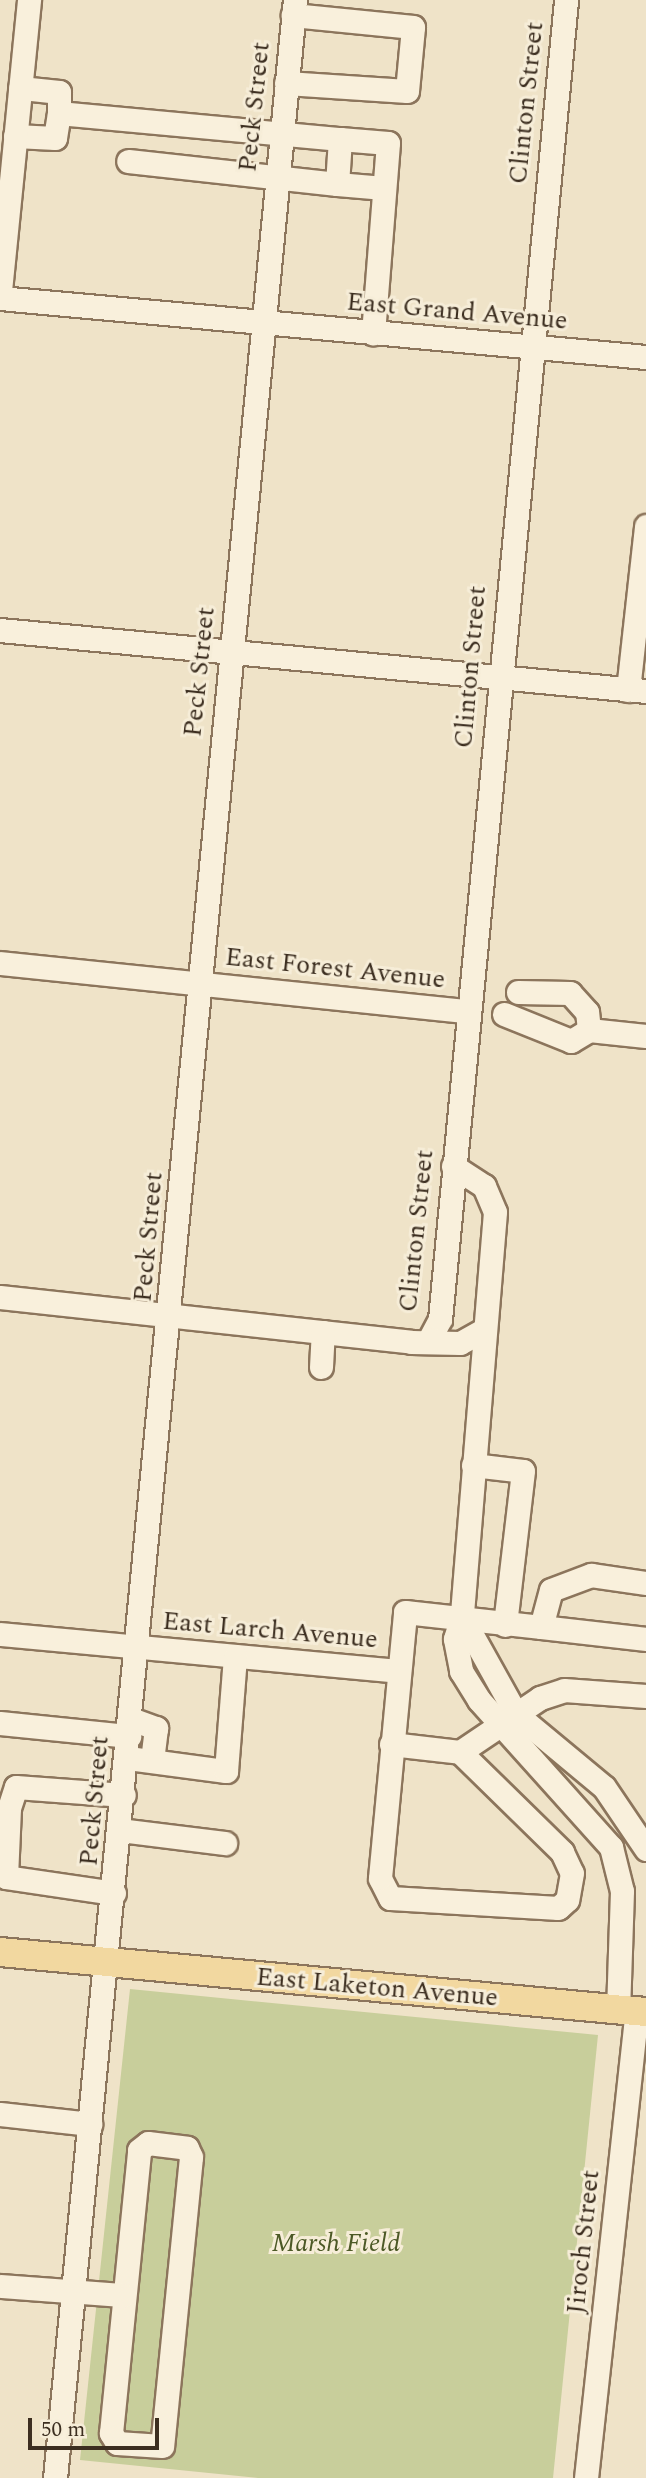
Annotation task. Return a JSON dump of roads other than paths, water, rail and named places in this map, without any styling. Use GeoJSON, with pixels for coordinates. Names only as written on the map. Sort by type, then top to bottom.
{"type":"FeatureCollection","features":[{"type":"Feature","properties":{"kind":"main road","name":"East Laketon Avenue"},"geometry":{"type":"LineString","coordinates":[[0,1952],[634,2011]]}},
{"type":"Feature","properties":{"kind":"street"},"geometry":{"type":"LineString","coordinates":[[0,291],[29,0]]}},
{"type":"Feature","properties":{"kind":"street","name":"Clinton Street"},"geometry":{"type":"LineString","coordinates":[[430,1338],[440,1319],[529,347],[566,0]]}},
{"type":"Feature","properties":{"kind":"street"},"geometry":{"type":"LineString","coordinates":[[286,83],[407,91],[413,27],[294,7]]}},
{"type":"Feature","properties":{"kind":"street","name":"Peck Street"},"geometry":{"type":"LineString","coordinates":[[55,2478],[171,1315],[198,983],[294,7]]}},
{"type":"Feature","properties":{"kind":"street"},"geometry":{"type":"LineString","coordinates":[[15,136],[55,138],[59,113],[60,92],[20,88]]}},
{"type":"Feature","properties":{"kind":"street"},"geometry":{"type":"LineString","coordinates":[[59,113],[281,136],[388,143],[373,333]]}},
{"type":"Feature","properties":{"kind":"street"},"geometry":{"type":"LineString","coordinates":[[337,184],[340,139]]}},
{"type":"Feature","properties":{"kind":"street"},"geometry":{"type":"LineString","coordinates":[[128,161],[384,188]]}},
{"type":"Feature","properties":{"kind":"street","name":"East Grand Avenue"},"geometry":{"type":"LineString","coordinates":[[0,298],[646,358]]}},
{"type":"Feature","properties":{"kind":"street"},"geometry":{"type":"LineString","coordinates":[[0,630],[637,690],[646,526]]}},
{"type":"Feature","properties":{"kind":"street","name":"East Forest Avenue"},"geometry":{"type":"LineString","coordinates":[[0,963],[467,1011]]}},
{"type":"Feature","properties":{"kind":"street"},"geometry":{"type":"LineString","coordinates":[[518,992],[570,993],[587,1012],[589,1030]]}},
{"type":"Feature","properties":{"kind":"street"},"geometry":{"type":"LineString","coordinates":[[504,1014],[571,1041],[589,1030],[646,1036]]}},
{"type":"Feature","properties":{"kind":"street"},"geometry":{"type":"LineString","coordinates":[[453,1166],[484,1186],[495,1212],[476,1392],[462,1617],[454,1639],[461,1671],[508,1720],[604,1787],[646,1849]]}},
{"type":"Feature","properties":{"kind":"street"},"geometry":{"type":"LineString","coordinates":[[0,1297],[323,1332],[430,1338],[460,1343],[482,1331]]}},
{"type":"Feature","properties":{"kind":"street"},"geometry":{"type":"LineString","coordinates":[[321,1367],[323,1332]]}},
{"type":"Feature","properties":{"kind":"street"},"geometry":{"type":"LineString","coordinates":[[472,1465],[523,1471],[505,1625]]}},
{"type":"Feature","properties":{"kind":"street"},"geometry":{"type":"LineString","coordinates":[[541,1627],[551,1590],[591,1575],[646,1583]]}},
{"type":"Feature","properties":{"kind":"street"},"geometry":{"type":"LineString","coordinates":[[391,1744],[460,1752],[562,1852],[572,1873],[567,1900],[558,1908],[390,1898],[380,1878],[391,1744],[397,1671],[405,1612],[646,1639]]}},
{"type":"Feature","properties":{"kind":"street","name":"East Larch Avenue"},"geometry":{"type":"LineString","coordinates":[[0,1635],[397,1671]]}},
{"type":"Feature","properties":{"kind":"street"},"geometry":{"type":"LineString","coordinates":[[129,1738],[152,1761],[226,1771],[235,1656]]}},
{"type":"Feature","properties":{"kind":"street"},"geometry":{"type":"LineString","coordinates":[[460,1752],[508,1720],[564,1690],[646,1696]]}},
{"type":"Feature","properties":{"kind":"street","name":"Jiroch Street"},"geometry":{"type":"LineString","coordinates":[[508,1720],[579,1804],[611,1847],[622,1891],[634,2011],[637,2095],[586,2478]]}},
{"type":"Feature","properties":{"kind":"street"},"geometry":{"type":"LineString","coordinates":[[0,1723],[129,1738],[156,1727],[152,1761]]}},
{"type":"Feature","properties":{"kind":"street"},"geometry":{"type":"LineString","coordinates":[[114,1893],[6,1877],[9,1808],[16,1787],[124,1795]]}},
{"type":"Feature","properties":{"kind":"street"},"geometry":{"type":"LineString","coordinates":[[120,1830],[225,1843]]}},
{"type":"Feature","properties":{"kind":"street"},"geometry":{"type":"LineString","coordinates":[[0,2114],[90,2124]]}},
{"type":"Feature","properties":{"kind":"street"},"geometry":{"type":"LineString","coordinates":[[148,2143],[187,2148],[191,2157],[162,2446],[117,2443],[111,2433],[124,2295],[139,2150],[148,2143]]}},
{"type":"Feature","properties":{"kind":"street"},"geometry":{"type":"LineString","coordinates":[[0,2286],[124,2295]]}},
{"type":"Feature","properties":{"kind":"park label","name":"Marsh Field"},"geometry":{"type":"Point","coordinates":[336,2244]}}]}
